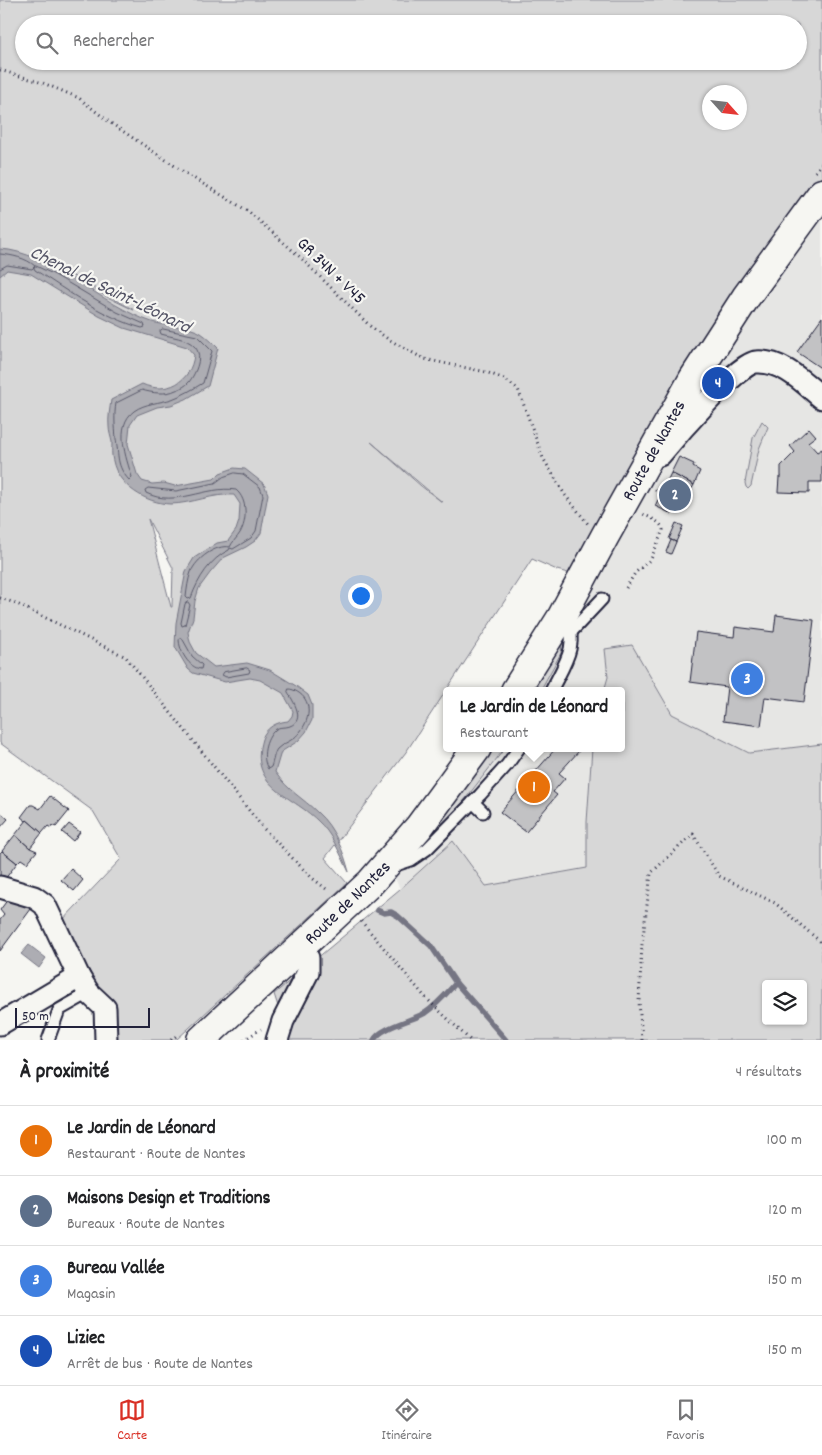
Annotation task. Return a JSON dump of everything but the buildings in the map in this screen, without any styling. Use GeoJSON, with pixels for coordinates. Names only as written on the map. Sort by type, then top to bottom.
{"type":"FeatureCollection","features":[{"type":"Feature","properties":{"kind":"main road","name":"Route de Nantes"},"geometry":{"type":"LineString","coordinates":[[518,687],[570,619],[633,509],[693,379],[746,297],[822,193]]}},
{"type":"Feature","properties":{"kind":"main road","name":"Route de Nantes"},"geometry":{"type":"LineString","coordinates":[[201,1040],[349,905],[419,827],[474,752]]}},
{"type":"Feature","properties":{"kind":"street"},"geometry":{"type":"LineString","coordinates":[[633,509],[652,464],[690,420],[741,369],[754,361],[783,367],[822,398]]}},
{"type":"Feature","properties":{"kind":"street"},"geometry":{"type":"LineString","coordinates":[[0,887],[34,897],[44,905],[84,985],[105,1008],[106,1040]]}},
{"type":"Feature","properties":{"kind":"street"},"geometry":{"type":"LineString","coordinates":[[277,1040],[283,1021],[308,972],[308,958],[301,947]]}},
{"type":"Feature","properties":{"kind":"street"},"geometry":{"type":"LineString","coordinates":[[0,1024],[84,985]]}},
{"type":"Feature","properties":{"kind":"lane"},"geometry":{"type":"LineString","coordinates":[[553,687],[571,652],[570,619],[602,599]]}},
{"type":"Feature","properties":{"kind":"lane"},"geometry":{"type":"LineString","coordinates":[[376,876],[411,860],[427,850],[507,765],[516,752]]}},
{"type":"Feature","properties":{"kind":"lane"},"geometry":{"type":"LineString","coordinates":[[473,802],[483,812]]}},
{"type":"Feature","properties":{"kind":"lane"},"geometry":{"type":"LineString","coordinates":[[48,1040],[59,1010],[84,985]]}},
{"type":"Feature","properties":{"kind":"path","name":"GR 34N + V45"},"geometry":{"type":"LineString","coordinates":[[0,70],[43,83],[79,98],[110,122],[190,176],[248,211],[300,257],[370,326],[388,339],[424,360],[486,372],[504,379],[518,389],[543,458],[565,495],[591,528]]}},
{"type":"Feature","properties":{"kind":"path"},"geometry":{"type":"LineString","coordinates":[[626,588],[635,573],[651,559],[662,530],[662,526],[659,523],[633,509]]}},
{"type":"Feature","properties":{"kind":"path"},"geometry":{"type":"LineString","coordinates":[[0,598],[15,603],[126,657],[264,829],[312,878],[349,905],[425,996],[470,1040]]}},
{"type":"Feature","properties":{"kind":"path"},"geometry":{"type":"LineString","coordinates":[[642,1040],[639,1002],[642,945],[651,873],[693,834],[719,876],[775,903],[822,943]]}},
{"type":"Feature","properties":{"kind":"shaded area"},"geometry":{"type":"Polygon","coordinates":[[[0,0],[822,0],[822,177],[741,288],[575,575],[557,570],[532,559],[448,687],[443,687],[443,695],[406,752],[325,858],[347,883],[176,1040],[106,1040],[105,1008],[56,927],[121,859],[93,811],[0,743],[0,0]],[[71,275],[105,296],[134,310],[71,275]],[[371,442],[421,486],[442,502],[371,442]],[[148,519],[171,607],[172,607],[173,568],[148,519]]]}},
{"type":"Feature","properties":{"kind":"shaded area"},"geometry":{"type":"Polygon","coordinates":[[[822,177],[822,744],[749,753],[672,714],[631,645],[605,649],[608,677],[605,687],[509,687],[741,288],[822,177]]]}},
{"type":"Feature","properties":{"kind":"shaded area"},"geometry":{"type":"Polygon","coordinates":[[[762,421],[768,427],[759,449],[751,486],[748,489],[745,483],[753,438],[762,421]]]}},
{"type":"Feature","properties":{"kind":"shaded area"},"geometry":{"type":"Polygon","coordinates":[[[562,644],[561,653],[542,687],[528,687],[554,649],[562,644]]]}},
{"type":"Feature","properties":{"kind":"shaded area"},"geometry":{"type":"Polygon","coordinates":[[[632,645],[672,714],[749,753],[822,744],[822,1040],[289,1040],[274,994],[400,889],[453,841],[486,886],[587,868],[587,822],[592,752],[625,752],[625,687],[605,687],[608,677],[605,649],[632,645]]]}},
{"type":"Feature","properties":{"kind":"shaded area"},"geometry":{"type":"Polygon","coordinates":[[[465,752],[592,752],[587,822],[587,868],[486,886],[453,841],[400,889],[385,858],[465,752]]]}},
{"type":"Feature","properties":{"kind":"shaded area"},"geometry":{"type":"Polygon","coordinates":[[[483,752],[502,752],[463,802],[422,846],[483,752]]]}},
{"type":"Feature","properties":{"kind":"water"},"geometry":{"type":"Polygon","coordinates":[[[0,249],[18,252],[37,259],[114,304],[152,322],[185,327],[197,331],[218,348],[208,386],[186,399],[137,415],[130,425],[128,444],[137,474],[142,481],[152,484],[164,483],[175,486],[214,479],[220,473],[234,468],[245,469],[264,484],[268,494],[261,533],[255,541],[246,547],[223,558],[199,588],[188,632],[190,642],[196,653],[214,667],[247,663],[270,670],[308,695],[312,705],[312,720],[306,732],[298,741],[281,752],[275,772],[285,785],[312,807],[329,825],[341,848],[349,872],[335,844],[322,825],[307,811],[274,788],[266,779],[261,768],[259,755],[262,739],[266,731],[272,726],[288,721],[292,716],[293,711],[283,693],[260,680],[250,678],[225,682],[193,673],[188,669],[175,647],[176,623],[186,571],[194,558],[217,543],[228,541],[236,530],[239,521],[240,504],[234,495],[218,496],[178,504],[161,503],[143,497],[134,492],[121,478],[113,461],[112,442],[109,431],[111,400],[142,384],[160,388],[176,384],[188,372],[194,355],[187,347],[124,328],[99,316],[31,274],[7,270],[0,276],[0,249]]]}},
{"type":"Feature","properties":{"kind":"water"},"geometry":{"type":"Polygon","coordinates":[[[29,945],[46,958],[39,968],[21,954],[29,945]]]}},
{"type":"Feature","properties":{"kind":"waterway"},"geometry":{"type":"LineString","coordinates":[[377,910],[384,913],[391,912],[398,916],[431,946],[456,983],[506,1040]]}},
{"type":"Feature","properties":{"kind":"waterway"},"geometry":{"type":"LineString","coordinates":[[374,1040],[383,1031],[425,1013],[438,1003],[456,983]]}},
{"type":"Feature","properties":{"kind":"place","name":"Liziec"},"geometry":{"type":"Point","coordinates":[718,383]}},
{"type":"Feature","properties":{"kind":"place","name":"Maisons Design et Traditions"},"geometry":{"type":"Point","coordinates":[675,495]}},
{"type":"Feature","properties":{"kind":"place","name":"Bureau Vallée"},"geometry":{"type":"Point","coordinates":[747,679]}},
{"type":"Feature","properties":{"kind":"place","name":"Le Jardin de Léonard"},"geometry":{"type":"Point","coordinates":[534,787]}},
{"type":"Feature","properties":{"kind":"water label","name":"Chenal de Saint-Léonard"},"geometry":{"type":"Point","coordinates":[111,288]}}]}
